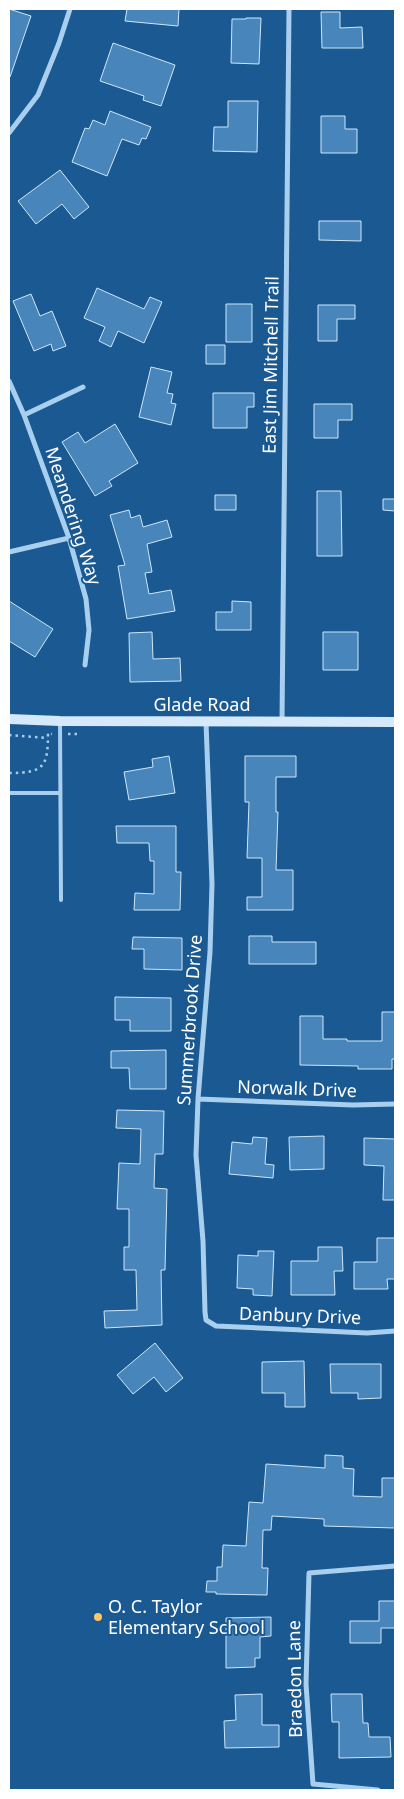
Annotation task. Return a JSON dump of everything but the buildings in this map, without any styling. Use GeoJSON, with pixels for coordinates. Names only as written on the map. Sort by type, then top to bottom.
{"type":"FeatureCollection","features":[{"type":"Feature","properties":{"kind":"main road","name":"Glade Road"},"geometry":{"type":"LineString","coordinates":[[9,720],[395,722]]}},
{"type":"Feature","properties":{"kind":"street"},"geometry":{"type":"LineString","coordinates":[[9,133],[38,95],[59,43],[70,9]]}},
{"type":"Feature","properties":{"kind":"street","name":"East Jim Mitchell Trail"},"geometry":{"type":"LineString","coordinates":[[282,722],[289,9]]}},
{"type":"Feature","properties":{"kind":"street","name":"Meandering Way"},"geometry":{"type":"LineString","coordinates":[[9,381],[24,415],[69,538],[86,599],[89,630],[85,665]]}},
{"type":"Feature","properties":{"kind":"street"},"geometry":{"type":"LineString","coordinates":[[24,415],[84,386]]}},
{"type":"Feature","properties":{"kind":"street"},"geometry":{"type":"LineString","coordinates":[[9,552],[69,538]]}},
{"type":"Feature","properties":{"kind":"street","name":"Summerbrook Drive"},"geometry":{"type":"LineString","coordinates":[[206,722],[212,893],[210,952],[198,1099],[196,1155],[203,1241],[206,1320]]}},
{"type":"Feature","properties":{"kind":"street","name":"Norwalk Drive"},"geometry":{"type":"LineString","coordinates":[[198,1099],[353,1105],[395,1104]]}},
{"type":"Feature","properties":{"kind":"street","name":"Danbury Drive"},"geometry":{"type":"LineString","coordinates":[[206,1320],[216,1326],[367,1333],[395,1332]]}},
{"type":"Feature","properties":{"kind":"street","name":"Braedon Lane"},"geometry":{"type":"LineString","coordinates":[[378,1790],[312,1784],[306,1684],[309,1573],[395,1566]]}},
{"type":"Feature","properties":{"kind":"lane"},"geometry":{"type":"LineString","coordinates":[[60,721],[61,900]]}},
{"type":"Feature","properties":{"kind":"lane"},"geometry":{"type":"LineString","coordinates":[[9,793],[60,793]]}},
{"type":"Feature","properties":{"kind":"path"},"geometry":{"type":"LineString","coordinates":[[9,773],[30,772],[45,763],[48,755],[48,733],[79,734]]}},
{"type":"Feature","properties":{"kind":"path"},"geometry":{"type":"LineString","coordinates":[[9,735],[48,738]]}},
{"type":"Feature","properties":{"kind":"place","name":"O. C. Taylor Elementary School"},"geometry":{"type":"Point","coordinates":[98,1617]}}]}
